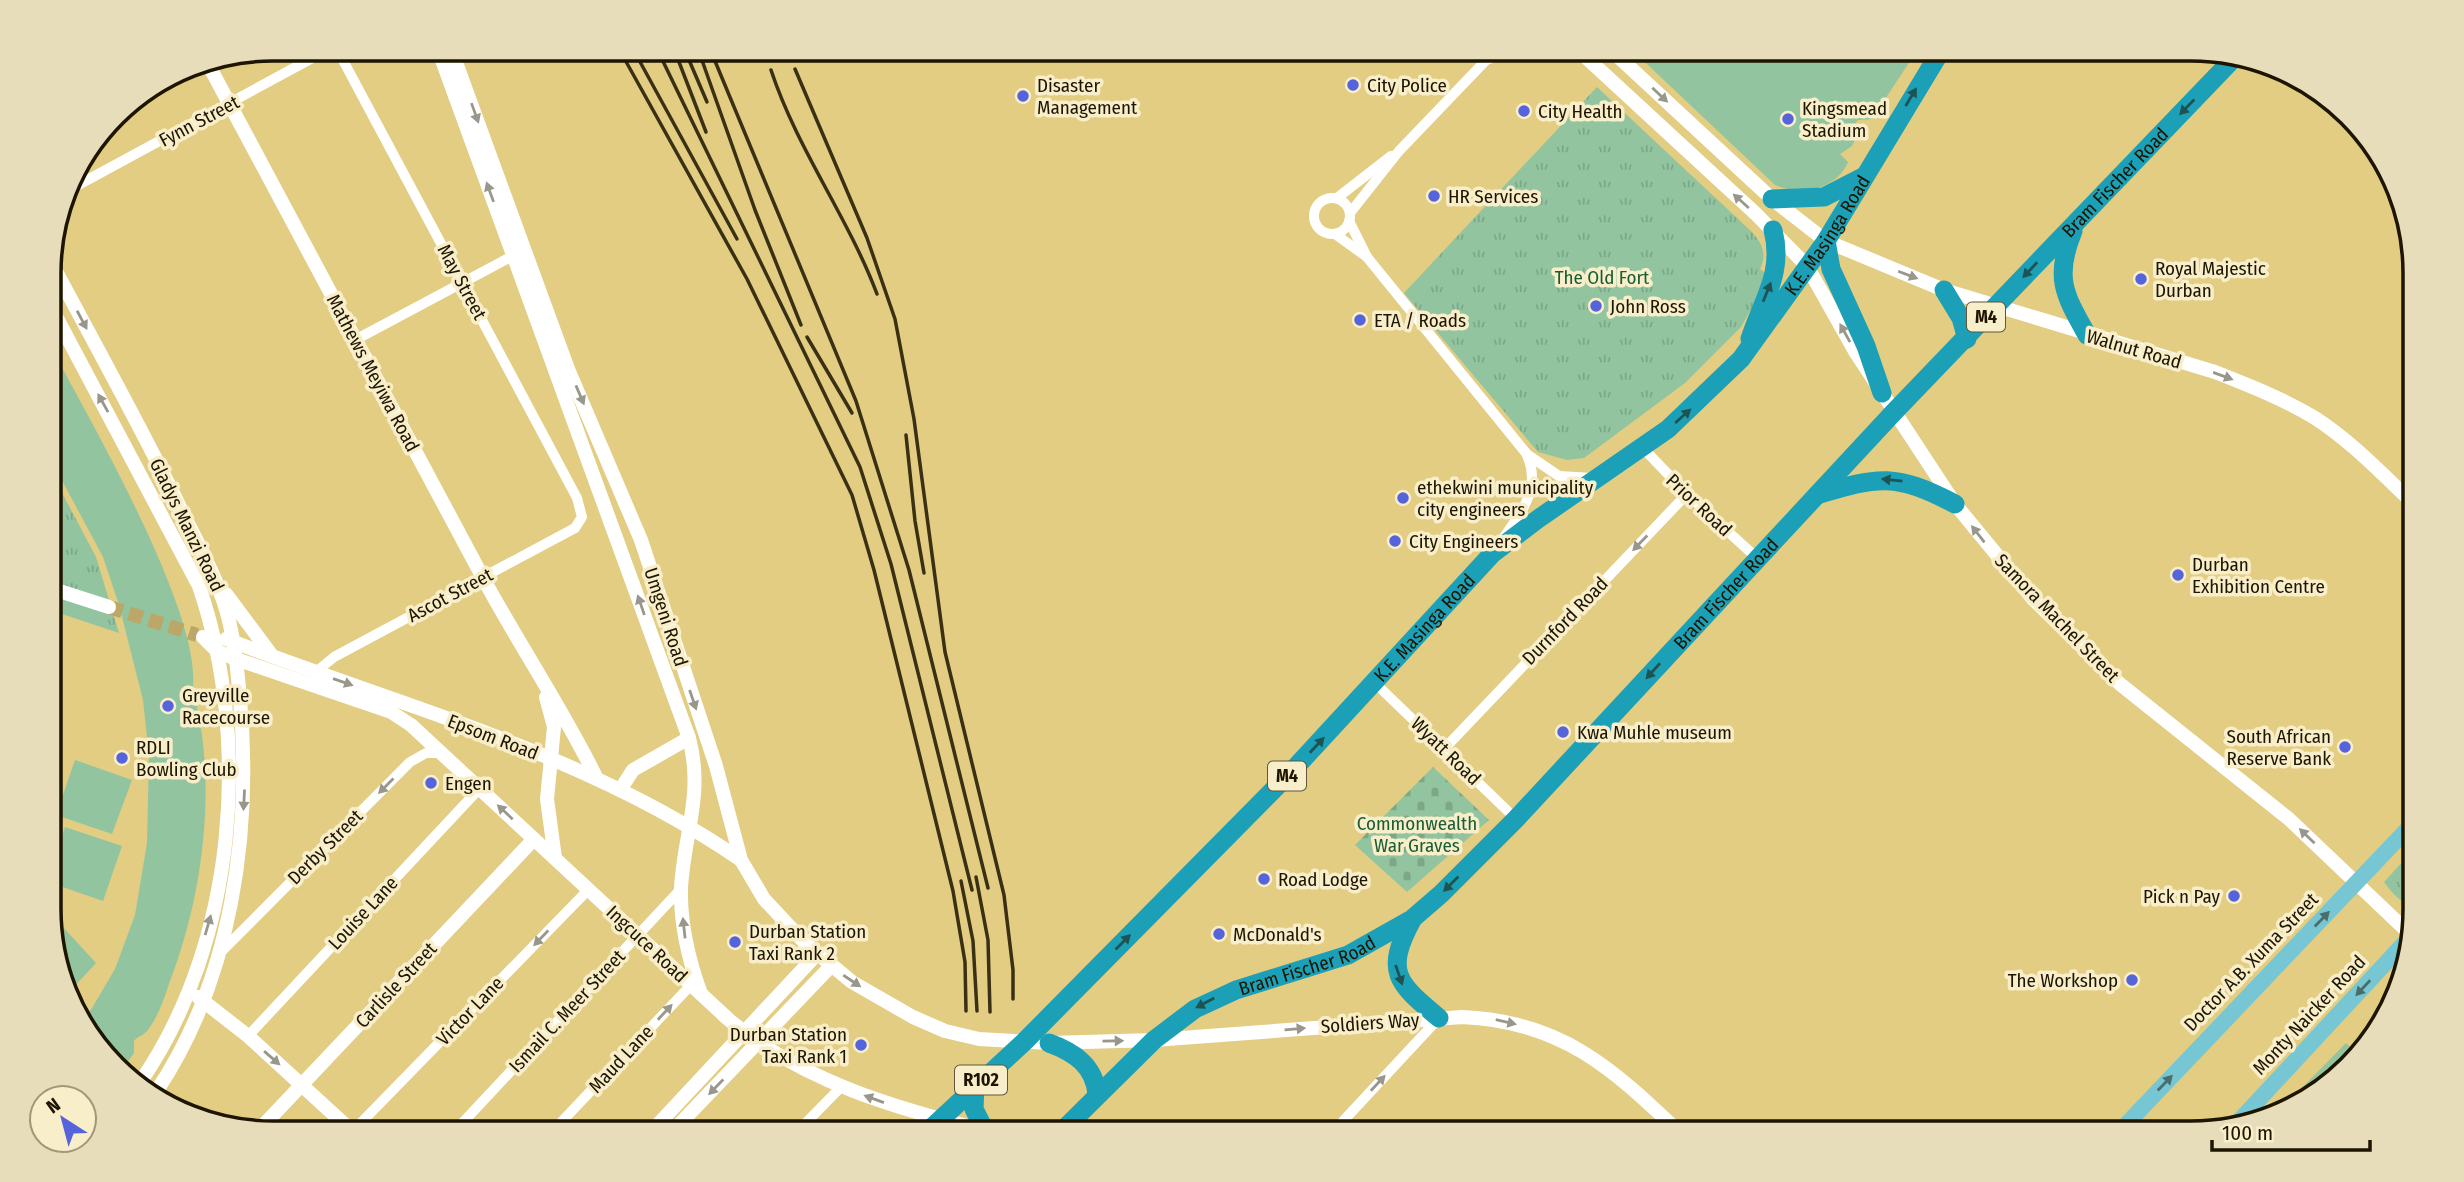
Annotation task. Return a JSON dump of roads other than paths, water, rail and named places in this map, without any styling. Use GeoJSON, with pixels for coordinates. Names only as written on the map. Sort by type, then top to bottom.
{"type":"FeatureCollection","features":[{"type":"Feature","properties":{"kind":"highway","name":"K.E. Masinga Road"},"geometry":{"type":"LineString","coordinates":[[1024,1042],[1375,683],[1492,554],[1643,448],[1694,406],[1745,353],[1826,241],[1935,61]]}},
{"type":"Feature","properties":{"kind":"highway","name":"Bram Fischer Road"},"geometry":{"type":"LineString","coordinates":[[1072,1121],[1153,1040],[1212,999],[1348,955],[1412,919],[1517,819],[1894,412],[2228,65]]}},
{"type":"Feature","properties":{"kind":"highway"},"geometry":{"type":"LineString","coordinates":[[1772,199],[1824,197],[1863,177]]}},
{"type":"Feature","properties":{"kind":"highway"},"geometry":{"type":"LineString","coordinates":[[2077,220],[2063,260],[2062,282],[2087,335]]}},
{"type":"Feature","properties":{"kind":"highway"},"geometry":{"type":"LineString","coordinates":[[1745,353],[1776,269],[1778,251],[1773,230]]}},
{"type":"Feature","properties":{"kind":"highway"},"geometry":{"type":"LineString","coordinates":[[1826,241],[1831,269],[1863,338],[1882,393]]}},
{"type":"Feature","properties":{"kind":"highway"},"geometry":{"type":"LineString","coordinates":[[1944,290],[1961,318],[1967,339]]}},
{"type":"Feature","properties":{"kind":"highway"},"geometry":{"type":"LineString","coordinates":[[1816,495],[1865,481],[1892,479],[1925,488],[1955,504]]}},
{"type":"Feature","properties":{"kind":"highway"},"geometry":{"type":"LineString","coordinates":[[1412,919],[1397,950],[1398,977],[1409,993],[1438,1018]]}},
{"type":"Feature","properties":{"kind":"highway","name":"R102"},"geometry":{"type":"LineString","coordinates":[[939,1121],[1024,1042]]}},
{"type":"Feature","properties":{"kind":"highway"},"geometry":{"type":"LineString","coordinates":[[1049,1043],[1067,1050],[1082,1061],[1096,1083],[1097,1095]]}},
{"type":"Feature","properties":{"kind":"highway"},"geometry":{"type":"LineString","coordinates":[[975,1086],[974,1109],[981,1121]]}},
{"type":"Feature","properties":{"kind":"main road","name":"Samora Machel Street"},"geometry":{"type":"LineString","coordinates":[[1590,61],[1773,230],[1807,266],[1882,393],[1955,504],[2026,591],[2080,647],[2182,734],[2263,796],[2402,928]]}},
{"type":"Feature","properties":{"kind":"main road","name":"Walnut Road"},"geometry":{"type":"LineString","coordinates":[[1623,61],[1772,199],[1826,241],[1944,290],[2215,372],[2314,417],[2350,445],[2403,494]]}},
{"type":"Feature","properties":{"kind":"main road","name":"Umgeni Road"},"geometry":{"type":"LineString","coordinates":[[443,62],[519,253]]}},
{"type":"Feature","properties":{"kind":"main road","name":"Umgeni Road"},"geometry":{"type":"LineString","coordinates":[[456,62],[519,253],[689,738],[696,777],[681,889],[686,943],[696,990]]}},
{"type":"Feature","properties":{"kind":"main road","name":"Mathews Meyiwa Road"},"geometry":{"type":"LineString","coordinates":[[211,71],[483,578],[541,682],[560,708],[597,779]]}},
{"type":"Feature","properties":{"kind":"main road","name":"Gladys Manzi Road"},"geometry":{"type":"LineString","coordinates":[[62,282],[153,453],[215,579],[236,659],[245,799],[236,871],[203,1001],[159,1087]]}},
{"type":"Feature","properties":{"kind":"main road","name":"Gladys Manzi Road"},"geometry":{"type":"LineString","coordinates":[[62,327],[186,558],[205,636]]}},
{"type":"Feature","properties":{"kind":"main road","name":"Umgeni Road"},"geometry":{"type":"LineString","coordinates":[[561,371],[641,540],[716,766],[741,860],[764,899],[817,954],[881,1000],[937,1028],[979,1040],[1024,1042]]}},
{"type":"Feature","properties":{"kind":"main road"},"geometry":{"type":"LineString","coordinates":[[136,463],[153,453]]}},
{"type":"Feature","properties":{"kind":"main road"},"geometry":{"type":"LineString","coordinates":[[621,547],[641,540]]}},
{"type":"Feature","properties":{"kind":"main road"},"geometry":{"type":"LineString","coordinates":[[215,579],[252,633],[273,657]]}},
{"type":"Feature","properties":{"kind":"main road"},"geometry":{"type":"LineString","coordinates":[[61,592],[109,607]]}},
{"type":"Feature","properties":{"kind":"main road"},"geometry":{"type":"LineString","coordinates":[[205,636],[217,651],[236,659]]}},
{"type":"Feature","properties":{"kind":"main road","name":"Epsom Road"},"geometry":{"type":"LineString","coordinates":[[205,636],[233,642],[552,759],[620,790],[691,828],[741,860]]}},
{"type":"Feature","properties":{"kind":"main road"},"geometry":{"type":"LineString","coordinates":[[144,1077],[167,1039],[188,990],[221,870],[230,800],[228,720],[217,651]]}},
{"type":"Feature","properties":{"kind":"main road","name":"Ingcuce Road"},"geometry":{"type":"LineString","coordinates":[[236,659],[391,712],[411,725],[639,934],[696,990],[746,1032],[841,1087],[920,1121]]}},
{"type":"Feature","properties":{"kind":"main road","name":"Mathews Meyiwa Road"},"geometry":{"type":"LineString","coordinates":[[541,682],[554,727],[547,799],[555,858]]}},
{"type":"Feature","properties":{"kind":"main road"},"geometry":{"type":"LineString","coordinates":[[620,790],[632,770],[689,738]]}},
{"type":"Feature","properties":{"kind":"main road","name":"Doctor A.B. Xuma Street"},"geometry":{"type":"LineString","coordinates":[[2130,1120],[2403,834]]}},
{"type":"Feature","properties":{"kind":"main road","name":"Carlisle Street"},"geometry":{"type":"LineString","coordinates":[[268,1121],[534,839]]}},
{"type":"Feature","properties":{"kind":"main road","name":"Monty Naicker Road"},"geometry":{"type":"LineString","coordinates":[[2246,1113],[2399,947]]}},
{"type":"Feature","properties":{"kind":"main road"},"geometry":{"type":"LineString","coordinates":[[675,1121],[746,1032],[817,954]]}},
{"type":"Feature","properties":{"kind":"main road"},"geometry":{"type":"LineString","coordinates":[[677,1121],[761,1041],[831,966]]}},
{"type":"Feature","properties":{"kind":"main road"},"geometry":{"type":"LineString","coordinates":[[188,990],[247,1036],[341,1121]]}},
{"type":"Feature","properties":{"kind":"main road","name":"Soldiers Way"},"geometry":{"type":"LineString","coordinates":[[1024,1042],[1153,1040],[1438,1018],[1487,1018],[1548,1034],[1606,1066],[1666,1120]]}},
{"type":"Feature","properties":{"kind":"street"},"geometry":{"type":"LineString","coordinates":[[1335,233],[1344,229],[1349,217],[1399,151],[1483,61]]}},
{"type":"Feature","properties":{"kind":"street","name":"Fynn Street"},"geometry":{"type":"LineString","coordinates":[[82,183],[305,62]]}},
{"type":"Feature","properties":{"kind":"street","name":"May Street"},"geometry":{"type":"LineString","coordinates":[[344,62],[580,503],[582,517]]}},
{"type":"Feature","properties":{"kind":"street"},"geometry":{"type":"LineString","coordinates":[[1399,151],[1337,198],[1321,202],[1314,214],[1319,229],[1335,233],[1367,257],[1526,453],[1559,475],[1584,480],[1600,477]]}},
{"type":"Feature","properties":{"kind":"street"},"geometry":{"type":"LineString","coordinates":[[1337,198],[1345,204],[1367,257]]}},
{"type":"Feature","properties":{"kind":"street"},"geometry":{"type":"LineString","coordinates":[[355,340],[519,253]]}},
{"type":"Feature","properties":{"kind":"street","name":"Prior Road"},"geometry":{"type":"LineString","coordinates":[[1643,448],[1687,494],[1758,559]]}},
{"type":"Feature","properties":{"kind":"street"},"geometry":{"type":"LineString","coordinates":[[1492,554],[1531,494],[1533,474],[1526,453]]}},
{"type":"Feature","properties":{"kind":"street","name":"Durnford Road"},"geometry":{"type":"LineString","coordinates":[[1444,749],[1687,494]]}},
{"type":"Feature","properties":{"kind":"street","name":"Ascot Street"},"geometry":{"type":"LineString","coordinates":[[317,672],[334,657],[575,528],[582,517]]}},
{"type":"Feature","properties":{"kind":"street","name":"Wyatt Road"},"geometry":{"type":"LineString","coordinates":[[1375,683],[1517,819]]}},
{"type":"Feature","properties":{"kind":"street","name":"Derby Street"},"geometry":{"type":"LineString","coordinates":[[216,957],[410,762],[426,753],[442,753]]}},
{"type":"Feature","properties":{"kind":"street","name":"Louise Lane"},"geometry":{"type":"LineString","coordinates":[[247,1036],[479,789]]}},
{"type":"Feature","properties":{"kind":"street","name":"Victor Lane"},"geometry":{"type":"LineString","coordinates":[[364,1121],[589,889]]}},
{"type":"Feature","properties":{"kind":"street","name":"Ismail C. Meer Street"},"geometry":{"type":"LineString","coordinates":[[464,1121],[681,889]]}},
{"type":"Feature","properties":{"kind":"street","name":"Maud Lane"},"geometry":{"type":"LineString","coordinates":[[563,1121],[696,990]]}},
{"type":"Feature","properties":{"kind":"street"},"geometry":{"type":"LineString","coordinates":[[1344,1120],[1438,1018]]}},
{"type":"Feature","properties":{"kind":"street"},"geometry":{"type":"LineString","coordinates":[[808,1121],[841,1087]]}},
{"type":"Feature","properties":{"kind":"tunnel"},"geometry":{"type":"LineString","coordinates":[[109,607],[197,635]]}},
{"type":"Feature","properties":{"kind":"railway"},"geometry":{"type":"LineString","coordinates":[[626,62],[747,279],[852,495],[874,570],[953,891],[965,962],[966,1011]]}},
{"type":"Feature","properties":{"kind":"railway"},"geometry":{"type":"LineString","coordinates":[[640,62],[737,239]]}},
{"type":"Feature","properties":{"kind":"railway"},"geometry":{"type":"LineString","coordinates":[[663,62],[860,467],[891,564],[972,890]]}},
{"type":"Feature","properties":{"kind":"railway"},"geometry":{"type":"LineString","coordinates":[[679,62],[706,132]]}},
{"type":"Feature","properties":{"kind":"railway"},"geometry":{"type":"LineString","coordinates":[[690,62],[707,102]]}},
{"type":"Feature","properties":{"kind":"railway"},"geometry":{"type":"LineString","coordinates":[[703,62],[755,210],[801,325]]}},
{"type":"Feature","properties":{"kind":"railway"},"geometry":{"type":"LineString","coordinates":[[715,62],[856,401],[909,570],[988,888]]}},
{"type":"Feature","properties":{"kind":"railway"},"geometry":{"type":"LineString","coordinates":[[795,69],[867,238],[895,319],[914,419],[945,652],[1004,895],[1013,970],[1013,999]]}},
{"type":"Feature","properties":{"kind":"railway"},"geometry":{"type":"LineString","coordinates":[[771,70],[794,128],[852,238],[877,294]]}},
{"type":"Feature","properties":{"kind":"railway"},"geometry":{"type":"LineString","coordinates":[[807,337],[852,413]]}},
{"type":"Feature","properties":{"kind":"railway"},"geometry":{"type":"LineString","coordinates":[[906,435],[915,521],[924,573]]}},
{"type":"Feature","properties":{"kind":"railway"},"geometry":{"type":"LineString","coordinates":[[976,877],[988,940],[990,1012]]}},
{"type":"Feature","properties":{"kind":"railway"},"geometry":{"type":"LineString","coordinates":[[961,881],[973,941],[977,1011]]}},
{"type":"Feature","properties":{"kind":"place","name":"City Police"},"geometry":{"type":"Point","coordinates":[1353,85]}},
{"type":"Feature","properties":{"kind":"place","name":"Disaster Management"},"geometry":{"type":"Point","coordinates":[1023,96]}},
{"type":"Feature","properties":{"kind":"place","name":"City Health"},"geometry":{"type":"Point","coordinates":[1524,111]}},
{"type":"Feature","properties":{"kind":"place","name":"Kingsmead Stadium"},"geometry":{"type":"Point","coordinates":[1788,119]}},
{"type":"Feature","properties":{"kind":"place","name":"HR Services"},"geometry":{"type":"Point","coordinates":[1434,196]}},
{"type":"Feature","properties":{"kind":"place","name":"Royal Majestic Durban"},"geometry":{"type":"Point","coordinates":[2141,279]}},
{"type":"Feature","properties":{"kind":"place","name":"John Ross"},"geometry":{"type":"Point","coordinates":[1596,306]}},
{"type":"Feature","properties":{"kind":"place","name":"ETA / Roads"},"geometry":{"type":"Point","coordinates":[1360,320]}},
{"type":"Feature","properties":{"kind":"place","name":"ethekwini municipality city engineers"},"geometry":{"type":"Point","coordinates":[1403,498]}},
{"type":"Feature","properties":{"kind":"place","name":"City Engineers"},"geometry":{"type":"Point","coordinates":[1395,541]}},
{"type":"Feature","properties":{"kind":"place","name":"Durban Exhibition Centre"},"geometry":{"type":"Point","coordinates":[2178,575]}},
{"type":"Feature","properties":{"kind":"place","name":"Greyville Racecourse"},"geometry":{"type":"Point","coordinates":[168,706]}},
{"type":"Feature","properties":{"kind":"place","name":"Kwa Muhle museum"},"geometry":{"type":"Point","coordinates":[1563,732]}},
{"type":"Feature","properties":{"kind":"place","name":"South African Reserve Bank"},"geometry":{"type":"Point","coordinates":[2345,747]}},
{"type":"Feature","properties":{"kind":"place","name":"RDLI Bowling Club"},"geometry":{"type":"Point","coordinates":[122,758]}},
{"type":"Feature","properties":{"kind":"place","name":"Engen"},"geometry":{"type":"Point","coordinates":[431,783]}},
{"type":"Feature","properties":{"kind":"place","name":"Road Lodge"},"geometry":{"type":"Point","coordinates":[1264,879]}},
{"type":"Feature","properties":{"kind":"place","name":"Pick n Pay"},"geometry":{"type":"Point","coordinates":[2234,896]}},
{"type":"Feature","properties":{"kind":"place","name":"McDonald's"},"geometry":{"type":"Point","coordinates":[1219,934]}},
{"type":"Feature","properties":{"kind":"place","name":"Durban Station Taxi Rank 2"},"geometry":{"type":"Point","coordinates":[735,942]}},
{"type":"Feature","properties":{"kind":"place","name":"The Workshop"},"geometry":{"type":"Point","coordinates":[2132,980]}},
{"type":"Feature","properties":{"kind":"place","name":"Durban Station Taxi Rank 1"},"geometry":{"type":"Point","coordinates":[861,1045]}},
{"type":"Feature","properties":{"kind":"park label","name":"The Old Fort"},"geometry":{"type":"Point","coordinates":[1602,277]}},
{"type":"Feature","properties":{"kind":"park label","name":"Commonwealth War Graves"},"geometry":{"type":"Point","coordinates":[1417,834]}}]}
